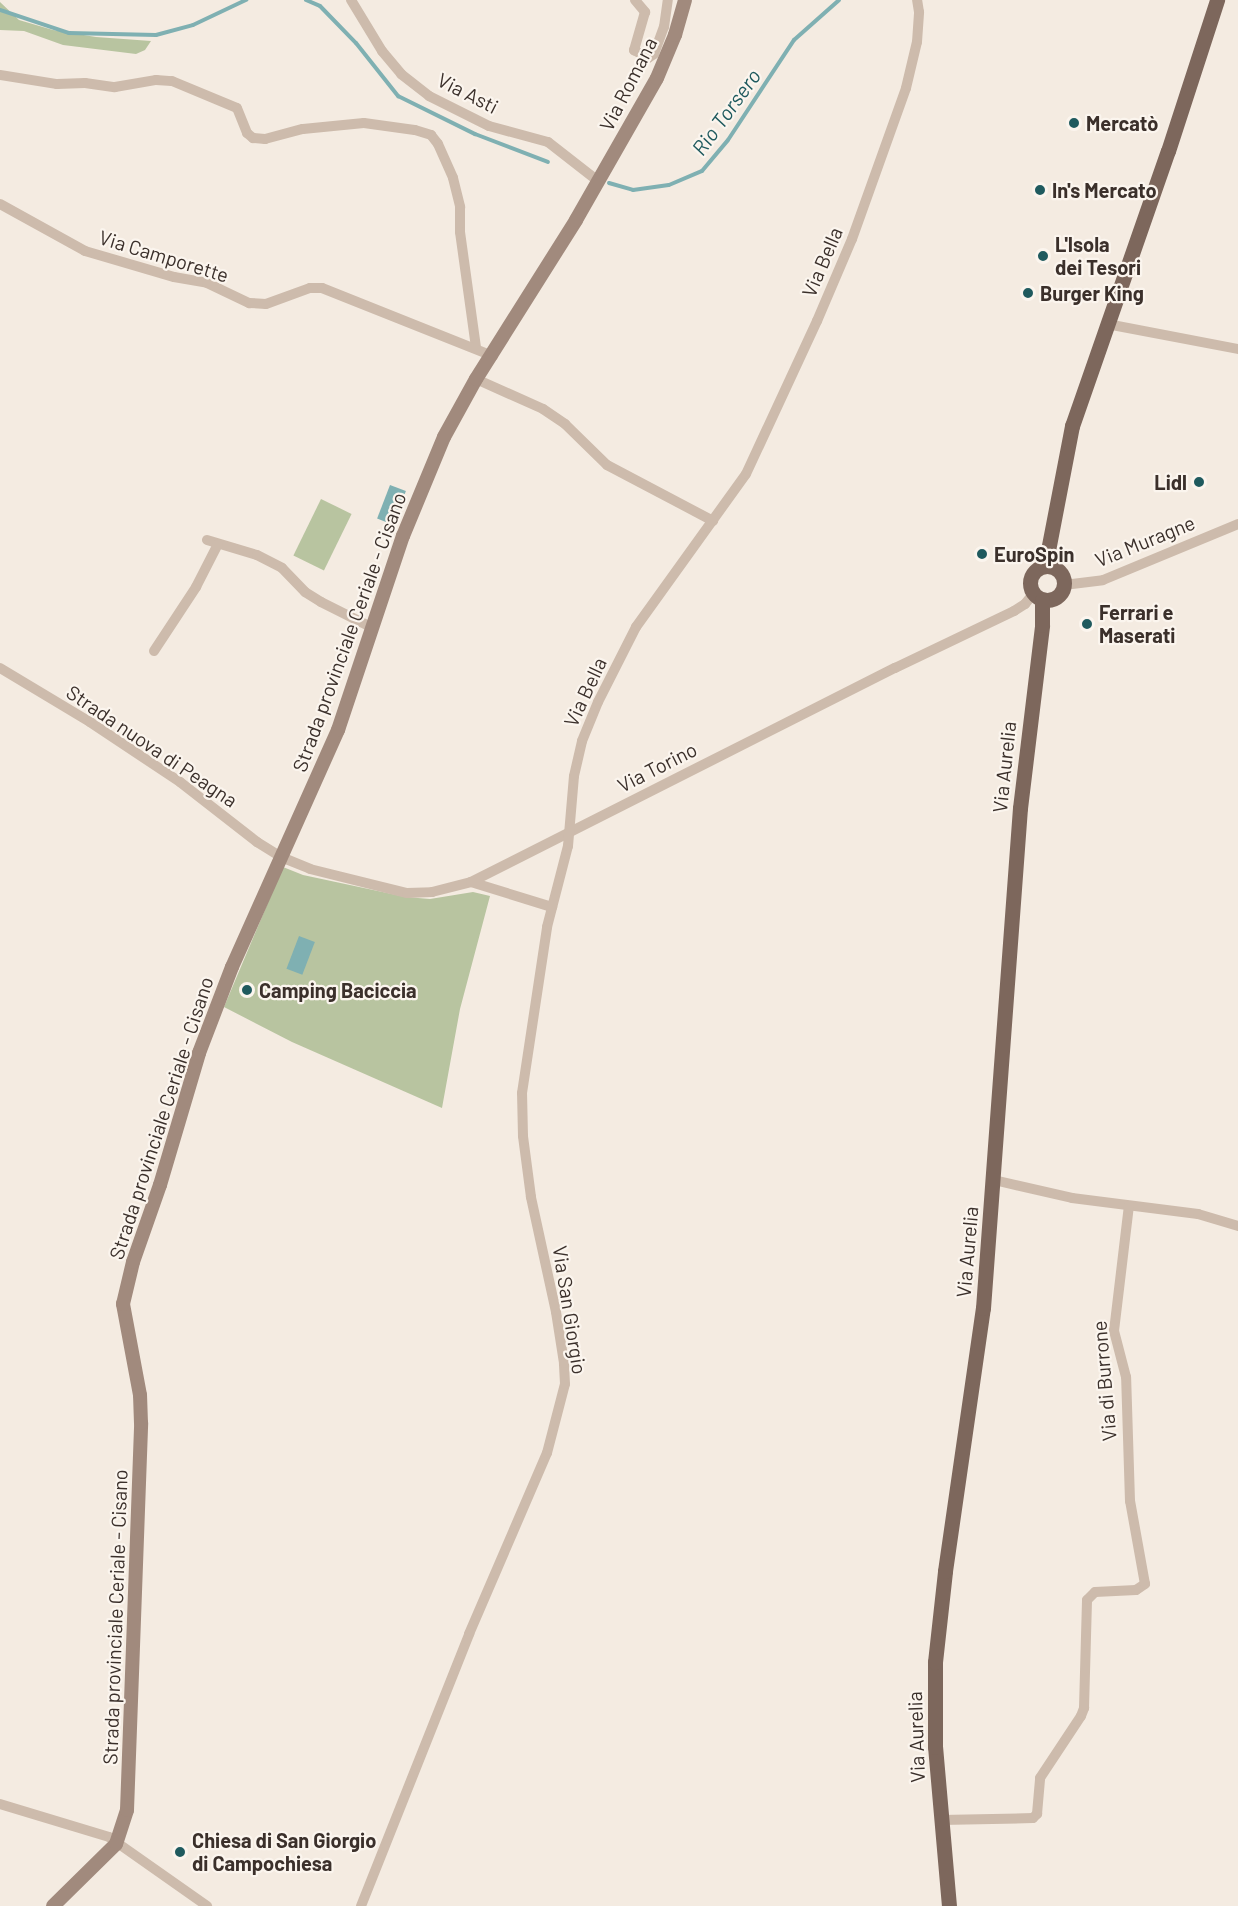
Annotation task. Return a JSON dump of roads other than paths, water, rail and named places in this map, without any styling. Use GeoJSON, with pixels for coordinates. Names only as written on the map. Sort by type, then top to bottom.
{"type":"FeatureCollection","features":[{"type":"Feature","properties":{"kind":"main road","name":"Via Romana"},"geometry":{"type":"LineString","coordinates":[[598,181],[657,78],[675,36],[685,0]]}},
{"type":"Feature","properties":{"kind":"main road","name":"Via Aurelia"},"geometry":{"type":"LineString","coordinates":[[949,1906],[935,1747],[935,1662],[982,1319],[1020,808],[1042,625],[1037,597],[1030,588],[1031,576],[1045,566],[1072,426],[1168,151],[1217,0]]}},
{"type":"Feature","properties":{"kind":"main road","name":"Strada provinciale Ceriale - Cisano"},"geometry":{"type":"LineString","coordinates":[[53,1906],[116,1844],[127,1810],[131,1753],[141,1424],[140,1395],[123,1304],[133,1262],[160,1185],[199,1053],[232,967],[338,730],[412,514],[444,437],[476,379],[493,356],[598,181]]}},
{"type":"Feature","properties":{"kind":"main road"},"geometry":{"type":"LineString","coordinates":[[1037,597],[1054,599],[1064,585],[1061,573],[1051,566],[1045,566]]}},
{"type":"Feature","properties":{"kind":"street","name":"Via Asti"},"geometry":{"type":"LineString","coordinates":[[351,0],[382,51],[401,74],[429,96],[489,126],[548,142],[598,181]]}},
{"type":"Feature","properties":{"kind":"street"},"geometry":{"type":"LineString","coordinates":[[635,0],[645,12],[634,50],[648,58],[654,54],[664,27],[668,0]]}},
{"type":"Feature","properties":{"kind":"street","name":"Via Bella"},"geometry":{"type":"LineString","coordinates":[[570,832],[574,776],[582,741],[597,702],[636,627],[746,474],[852,239],[906,88],[917,42],[919,12],[917,0]]}},
{"type":"Feature","properties":{"kind":"street"},"geometry":{"type":"LineString","coordinates":[[0,75],[57,84],[85,83],[114,87],[156,80],[172,81],[237,108],[247,133],[259,139],[303,129],[364,123],[415,130],[431,135],[438,144],[453,178],[460,207],[460,232],[476,348]]}},
{"type":"Feature","properties":{"kind":"street","name":"Via Camporette"},"geometry":{"type":"LineString","coordinates":[[0,204],[85,251],[174,277],[207,283],[249,303],[266,304],[310,288],[322,288],[383,315],[493,356]]}},
{"type":"Feature","properties":{"kind":"street"},"geometry":{"type":"LineString","coordinates":[[1107,324],[1238,349]]}},
{"type":"Feature","properties":{"kind":"street"},"geometry":{"type":"LineString","coordinates":[[476,379],[543,409],[565,424],[607,465],[713,521]]}},
{"type":"Feature","properties":{"kind":"street","name":"Via Muragne"},"geometry":{"type":"LineString","coordinates":[[1064,585],[1103,580],[1238,524]]}},
{"type":"Feature","properties":{"kind":"street"},"geometry":{"type":"LineString","coordinates":[[207,540],[256,555],[282,568],[305,592],[321,603],[373,628]]}},
{"type":"Feature","properties":{"kind":"street"},"geometry":{"type":"LineString","coordinates":[[154,651],[196,587],[218,544]]}},
{"type":"Feature","properties":{"kind":"street","name":"Via Torino"},"geometry":{"type":"LineString","coordinates":[[281,857],[310,869],[407,893],[432,892],[471,882],[884,673],[1014,611],[1037,597]]}},
{"type":"Feature","properties":{"kind":"street","name":"Strada nuova di Peagna"},"geometry":{"type":"LineString","coordinates":[[0,668],[90,722],[180,782],[256,842],[281,857]]}},
{"type":"Feature","properties":{"kind":"street","name":"Via San Giorgio"},"geometry":{"type":"LineString","coordinates":[[361,1906],[469,1634],[547,1453],[565,1384],[556,1312],[531,1197],[523,1136],[522,1093],[536,991],[552,907],[570,832]]}},
{"type":"Feature","properties":{"kind":"street"},"geometry":{"type":"LineString","coordinates":[[471,882],[552,907]]}},
{"type":"Feature","properties":{"kind":"street"},"geometry":{"type":"LineString","coordinates":[[994,1180],[1072,1198],[1198,1214],[1238,1226]]}},
{"type":"Feature","properties":{"kind":"street","name":"Via di Burrone"},"geometry":{"type":"LineString","coordinates":[[941,1820],[1033,1818],[1037,1814],[1040,1778],[1081,1716],[1084,1707],[1087,1600],[1095,1592],[1136,1590],[1143,1587],[1146,1577],[1130,1501],[1126,1377],[1114,1331],[1129,1206]]}},
{"type":"Feature","properties":{"kind":"street"},"geometry":{"type":"LineString","coordinates":[[0,1804],[109,1837],[207,1906]]}},
{"type":"Feature","properties":{"kind":"water"},"geometry":{"type":"Polygon","coordinates":[[[390,485],[406,491],[393,525],[377,519],[390,485]]]}},
{"type":"Feature","properties":{"kind":"water"},"geometry":{"type":"Polygon","coordinates":[[[299,936],[315,942],[302,975],[286,969],[299,936]]]}},
{"type":"Feature","properties":{"kind":"waterway","name":"Rio Torsero"},"geometry":{"type":"LineString","coordinates":[[0,10],[69,33],[156,35],[193,25],[246,0]]}},
{"type":"Feature","properties":{"kind":"waterway","name":"Rio Torsero"},"geometry":{"type":"LineString","coordinates":[[306,0],[320,6],[356,43],[398,96],[475,134],[548,162]]}},
{"type":"Feature","properties":{"kind":"waterway","name":"Rio Torsero"},"geometry":{"type":"LineString","coordinates":[[609,183],[633,190],[669,185],[702,171],[728,140],[794,40],[839,0]]}},
{"type":"Feature","properties":{"kind":"place","name":"Mercatò"},"geometry":{"type":"Point","coordinates":[1074,123]}},
{"type":"Feature","properties":{"kind":"place","name":"In's Mercato"},"geometry":{"type":"Point","coordinates":[1040,190]}},
{"type":"Feature","properties":{"kind":"place","name":"L'Isola dei Tesori"},"geometry":{"type":"Point","coordinates":[1043,256]}},
{"type":"Feature","properties":{"kind":"place","name":"Burger King"},"geometry":{"type":"Point","coordinates":[1028,293]}},
{"type":"Feature","properties":{"kind":"place","name":"Lidl"},"geometry":{"type":"Point","coordinates":[1199,482]}},
{"type":"Feature","properties":{"kind":"place","name":"EuroSpin"},"geometry":{"type":"Point","coordinates":[982,554]}},
{"type":"Feature","properties":{"kind":"place","name":"Ferrari e Maserati"},"geometry":{"type":"Point","coordinates":[1087,624]}},
{"type":"Feature","properties":{"kind":"place","name":"Camping Baciccia"},"geometry":{"type":"Point","coordinates":[247,990]}},
{"type":"Feature","properties":{"kind":"place","name":"Chiesa di San Giorgio di Campochiesa"},"geometry":{"type":"Point","coordinates":[180,1852]}}]}
